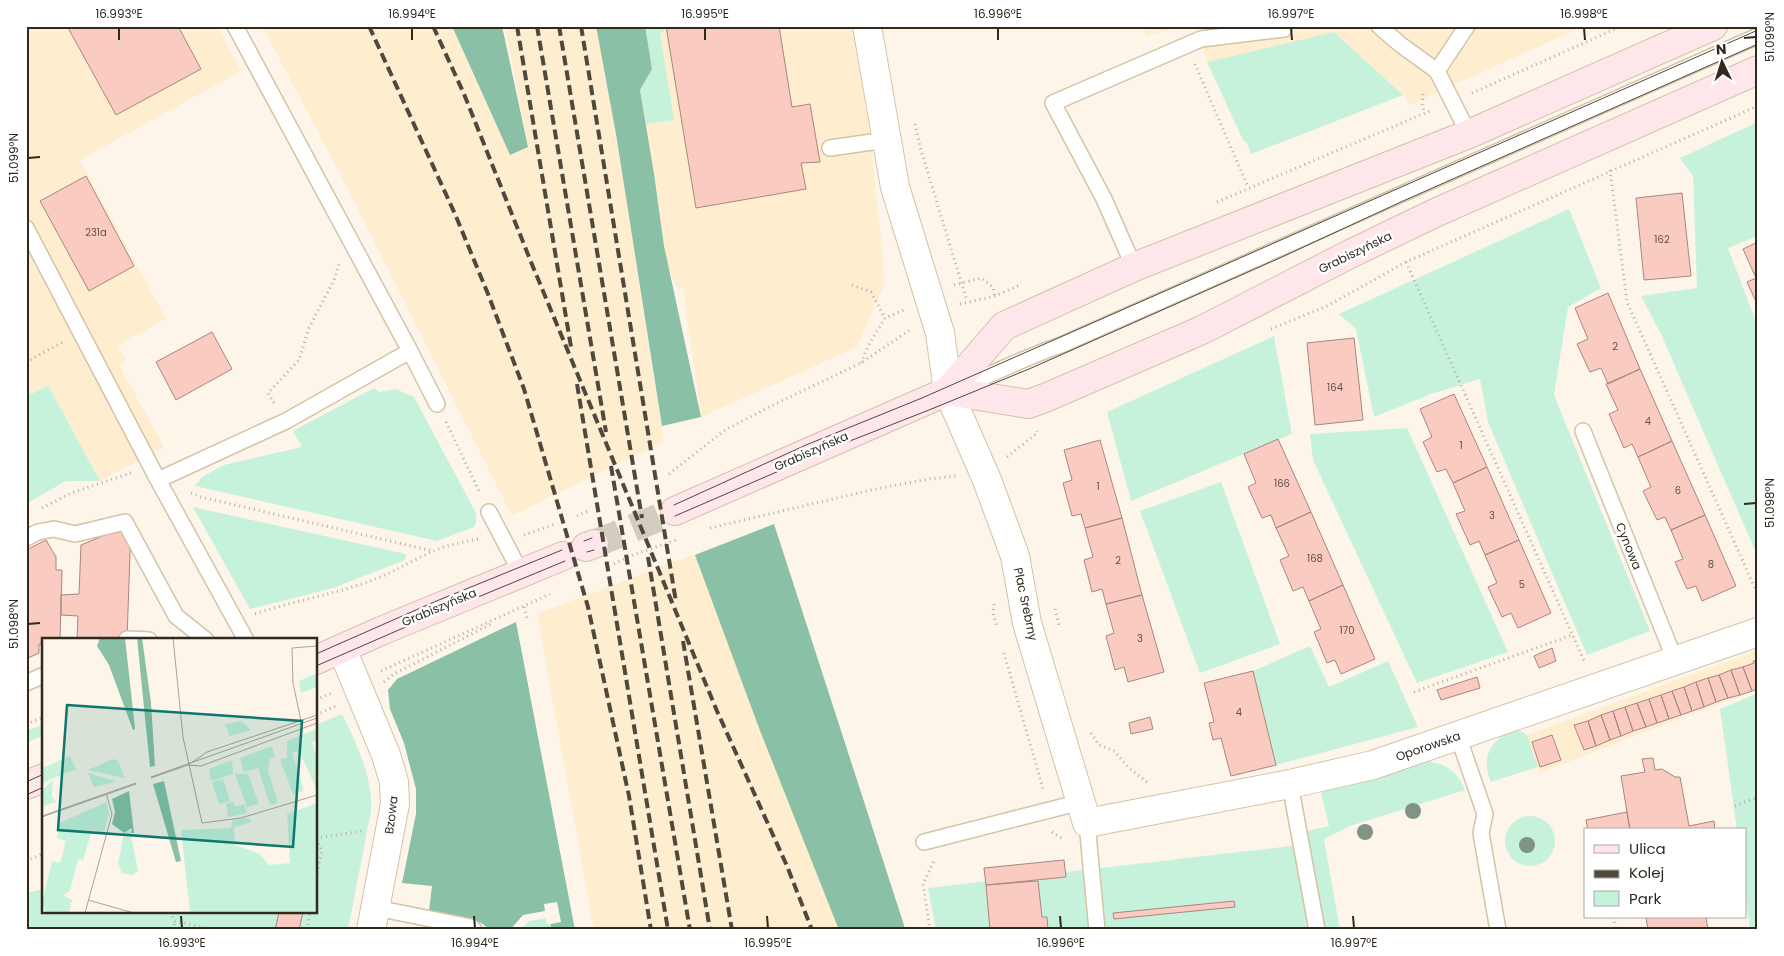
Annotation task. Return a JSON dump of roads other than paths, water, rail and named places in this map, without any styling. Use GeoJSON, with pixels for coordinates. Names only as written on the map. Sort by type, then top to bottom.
{"type":"FeatureCollection","features":[{"type":"Feature","properties":{"kind":"main road","name":"Grabiszyńska"},"geometry":{"type":"LineString","coordinates":[[674,511],[948,391],[1004,326],[1134,266],[1469,134],[1713,26]]}},
{"type":"Feature","properties":{"kind":"main road","name":"Grabiszyńska"},"geometry":{"type":"LineString","coordinates":[[948,391],[1028,404],[1045,398],[1202,330],[1435,213],[1758,70]]}},
{"type":"Feature","properties":{"kind":"main road","name":"Grabiszyńska"},"geometry":{"type":"LineString","coordinates":[[318,659],[581,549]]}},
{"type":"Feature","properties":{"kind":"main road"},"geometry":{"type":"LineString","coordinates":[[26,785],[42,779]]}},
{"type":"Feature","properties":{"kind":"street","name":"Plac Srebrny"},"geometry":{"type":"LineString","coordinates":[[867,26],[895,187],[940,333],[948,391],[987,480],[1015,556],[1027,623],[1084,813]]}},
{"type":"Feature","properties":{"kind":"street","name":"Oporowska"},"geometry":{"type":"LineString","coordinates":[[1084,813],[1290,784],[1373,765],[1758,632]]}},
{"type":"Feature","properties":{"kind":"street","name":"Bzowa"},"geometry":{"type":"LineString","coordinates":[[342,649],[386,756],[394,782],[395,804],[373,919]]}},
{"type":"Feature","properties":{"kind":"lane"},"geometry":{"type":"LineString","coordinates":[[235,26],[437,404]]}},
{"type":"Feature","properties":{"kind":"lane"},"geometry":{"type":"LineString","coordinates":[[1379,26],[1401,46],[1437,71],[1469,134]]}},
{"type":"Feature","properties":{"kind":"lane"},"geometry":{"type":"LineString","coordinates":[[1437,71],[1467,26]]}},
{"type":"Feature","properties":{"kind":"lane"},"geometry":{"type":"LineString","coordinates":[[1134,266],[1104,199],[1053,103],[1201,40],[1284,28]]}},
{"type":"Feature","properties":{"kind":"lane"},"geometry":{"type":"LineString","coordinates":[[948,391],[986,378],[1758,36]]}},
{"type":"Feature","properties":{"kind":"lane"},"geometry":{"type":"LineString","coordinates":[[830,148],[886,140]]}},
{"type":"Feature","properties":{"kind":"lane"},"geometry":{"type":"LineString","coordinates":[[26,228],[158,480],[245,638]]}},
{"type":"Feature","properties":{"kind":"lane"},"geometry":{"type":"LineString","coordinates":[[158,480],[286,421],[410,351]]}},
{"type":"Feature","properties":{"kind":"lane","name":"Cynowa"},"geometry":{"type":"LineString","coordinates":[[1583,431],[1674,660]]}},
{"type":"Feature","properties":{"kind":"lane"},"geometry":{"type":"LineString","coordinates":[[489,512],[504,537],[521,573]]}},
{"type":"Feature","properties":{"kind":"lane"},"geometry":{"type":"LineString","coordinates":[[26,538],[38,532],[54,529],[75,534],[125,522],[176,616],[204,638]]}},
{"type":"Feature","properties":{"kind":"lane"},"geometry":{"type":"LineString","coordinates":[[26,683],[42,675]]}},
{"type":"Feature","properties":{"kind":"lane"},"geometry":{"type":"LineString","coordinates":[[1458,736],[1485,814],[1481,833],[1498,930]]}},
{"type":"Feature","properties":{"kind":"lane"},"geometry":{"type":"LineString","coordinates":[[1290,784],[1317,930]]}},
{"type":"Feature","properties":{"kind":"lane"},"geometry":{"type":"LineString","coordinates":[[924,842],[1084,813],[1097,930]]}},
{"type":"Feature","properties":{"kind":"lane"},"geometry":{"type":"LineString","coordinates":[[373,919],[471,927],[474,930]]}},
{"type":"Feature","properties":{"kind":"tunnel"},"geometry":{"type":"LineString","coordinates":[[594,544],[675,511]]}},
{"type":"Feature","properties":{"kind":"tram line"},"geometry":{"type":"LineString","coordinates":[[674,505],[806,445],[922,398],[1758,30]]}},
{"type":"Feature","properties":{"kind":"tram line"},"geometry":{"type":"LineString","coordinates":[[675,516],[832,448],[1029,369],[1758,44]]}},
{"type":"Feature","properties":{"kind":"tram line"},"geometry":{"type":"LineString","coordinates":[[584,541],[592,538]]}},
{"type":"Feature","properties":{"kind":"tram line"},"geometry":{"type":"LineString","coordinates":[[318,653],[434,602],[562,550]]}},
{"type":"Feature","properties":{"kind":"tram line"},"geometry":{"type":"LineString","coordinates":[[587,552],[594,550]]}},
{"type":"Feature","properties":{"kind":"tram line"},"geometry":{"type":"LineString","coordinates":[[318,665],[565,561]]}},
{"type":"Feature","properties":{"kind":"tram line"},"geometry":{"type":"LineString","coordinates":[[26,782],[42,775]]}},
{"type":"Feature","properties":{"kind":"tram line"},"geometry":{"type":"LineString","coordinates":[[26,795],[42,788]]}},
{"type":"Feature","properties":{"kind":"railway"},"geometry":{"type":"LineString","coordinates":[[369,26],[455,214],[524,389],[588,607],[629,796],[651,930]]}},
{"type":"Feature","properties":{"kind":"railway"},"geometry":{"type":"LineString","coordinates":[[433,26],[464,94],[531,262],[717,711],[787,866],[812,930]]}},
{"type":"Feature","properties":{"kind":"railway"},"geometry":{"type":"LineString","coordinates":[[517,26],[571,347]]}},
{"type":"Feature","properties":{"kind":"railway"},"geometry":{"type":"LineString","coordinates":[[537,26],[606,432]]}},
{"type":"Feature","properties":{"kind":"railway"},"geometry":{"type":"LineString","coordinates":[[559,26],[642,518]]}},
{"type":"Feature","properties":{"kind":"railway"},"geometry":{"type":"LineString","coordinates":[[581,26],[676,602]]}},
{"type":"Feature","properties":{"kind":"railway"},"geometry":{"type":"LineString","coordinates":[[577,384],[668,930]]}},
{"type":"Feature","properties":{"kind":"railway"},"geometry":{"type":"LineString","coordinates":[[611,466],[690,930]]}},
{"type":"Feature","properties":{"kind":"railway"},"geometry":{"type":"LineString","coordinates":[[648,557],[710,930]]}},
{"type":"Feature","properties":{"kind":"railway"},"geometry":{"type":"LineString","coordinates":[[683,641],[732,930]]}}]}
